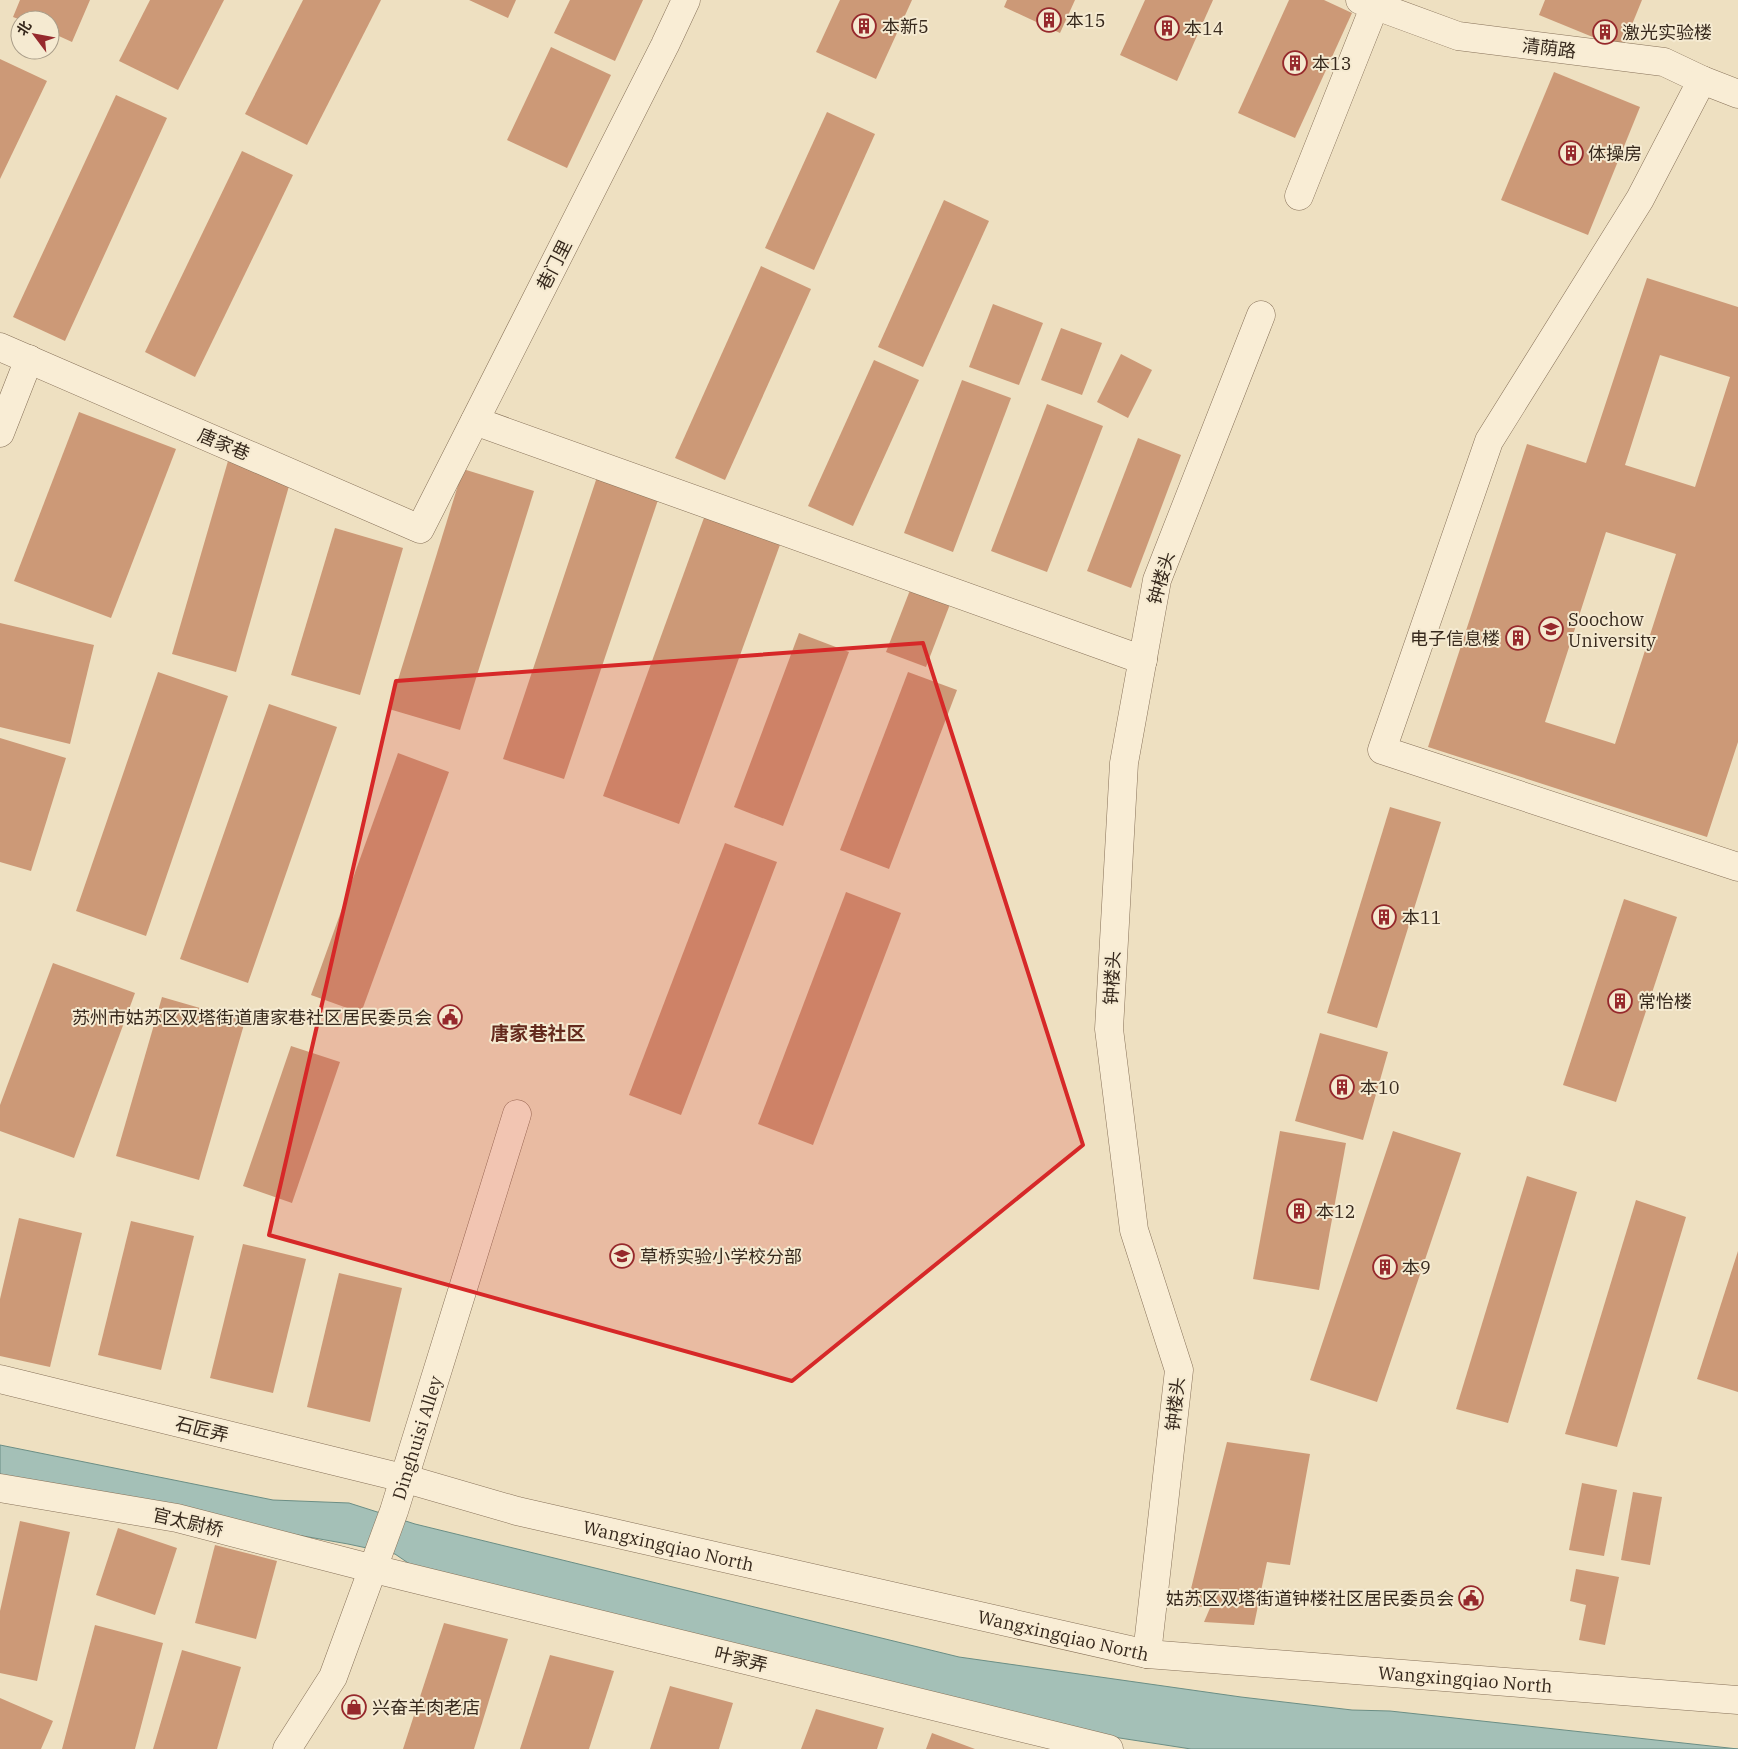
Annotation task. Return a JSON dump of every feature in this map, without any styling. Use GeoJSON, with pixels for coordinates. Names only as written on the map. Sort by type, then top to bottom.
{"type":"FeatureCollection","features":[{"type":"Feature","properties":{"kind":"street","name":"巷门里"},"geometry":{"type":"LineString","coordinates":[[420,529],[661,54],[686,0]]}},
{"type":"Feature","properties":{"kind":"street"},"geometry":{"type":"LineString","coordinates":[[1299,196],[1370,2]]}},
{"type":"Feature","properties":{"kind":"street","name":"清荫路"},"geometry":{"type":"LineString","coordinates":[[1370,2],[1458,36],[1664,62],[1738,94]]}},
{"type":"Feature","properties":{"kind":"street"},"geometry":{"type":"LineString","coordinates":[[1702,80],[1640,199],[1489,440],[1382,750],[1738,867]]}},
{"type":"Feature","properties":{"kind":"street","name":"钟楼头"},"geometry":{"type":"LineString","coordinates":[[1147,1654],[1179,1370],[1134,1230],[1109,1029],[1124,763],[1157,580],[1261,315]]}},
{"type":"Feature","properties":{"kind":"street","name":"唐家巷"},"geometry":{"type":"LineString","coordinates":[[0,347],[420,529]]}},
{"type":"Feature","properties":{"kind":"street"},"geometry":{"type":"LineString","coordinates":[[0,433],[28,359]]}},
{"type":"Feature","properties":{"kind":"street"},"geometry":{"type":"LineString","coordinates":[[475,421],[1143,660]]}},
{"type":"Feature","properties":{"kind":"street","name":"Dinghuisi Alley"},"geometry":{"type":"LineString","coordinates":[[287,1749],[333,1677],[376,1561],[394,1511],[517,1114]]}},
{"type":"Feature","properties":{"kind":"street","name":"石匠弄"},"geometry":{"type":"LineString","coordinates":[[0,1379],[403,1478]]}},
{"type":"Feature","properties":{"kind":"street","name":"Wangxingqiao North"},"geometry":{"type":"LineString","coordinates":[[403,1478],[517,1511],[1147,1654],[1738,1700]]}},
{"type":"Feature","properties":{"kind":"street","name":"官太尉桥"},"geometry":{"type":"LineString","coordinates":[[0,1488],[177,1518],[376,1561]]}},
{"type":"Feature","properties":{"kind":"street","name":"叶家弄"},"geometry":{"type":"LineString","coordinates":[[376,1561],[1109,1749]]}},
{"type":"Feature","properties":{"kind":"highlighted area"},"geometry":{"type":"Polygon","coordinates":[[[923,643],[1083,1145],[792,1381],[269,1235],[396,681],[923,643]]]}},
{"type":"Feature","properties":{"kind":"water"},"geometry":{"type":"Polygon","coordinates":[[[0,1445],[273,1500],[349,1503],[415,1524],[959,1657],[1241,1697],[1352,1710],[1390,1711],[1738,1749],[1191,1749],[1029,1724],[420,1571],[395,1554],[179,1514],[0,1477],[0,1445]]]}},
{"type":"Feature","properties":{"kind":"building"},"geometry":{"type":"Polygon","coordinates":[[[20,0],[90,0],[72,42],[60,37],[60,10],[16,10],[20,0]]]}},
{"type":"Feature","properties":{"kind":"building"},"geometry":{"type":"Polygon","coordinates":[[[150,0],[224,0],[178,90],[119,61],[150,0]]]}},
{"type":"Feature","properties":{"kind":"building"},"geometry":{"type":"Polygon","coordinates":[[[303,0],[381,0],[307,145],[245,114],[303,0]]]}},
{"type":"Feature","properties":{"kind":"building"},"geometry":{"type":"Polygon","coordinates":[[[469,0],[516,0],[508,18],[469,0]]]}},
{"type":"Feature","properties":{"kind":"building"},"geometry":{"type":"Polygon","coordinates":[[[570,0],[643,0],[615,61],[554,33],[570,0]]]}},
{"type":"Feature","properties":{"kind":"building","name":"本新5"},"geometry":{"type":"Polygon","coordinates":[[[840,0],[912,0],[876,79],[816,52],[840,0]]]}},
{"type":"Feature","properties":{"kind":"building","name":"本15"},"geometry":{"type":"Polygon","coordinates":[[[1007,0],[1075,0],[1060,33],[1004,7],[1007,0]]]}},
{"type":"Feature","properties":{"kind":"building","name":"本14"},"geometry":{"type":"Polygon","coordinates":[[[1145,0],[1213,0],[1177,81],[1120,55],[1145,0]]]}},
{"type":"Feature","properties":{"kind":"building","name":"本13"},"geometry":{"type":"Polygon","coordinates":[[[1289,0],[1324,0],[1352,13],[1295,138],[1238,113],[1289,0]]]}},
{"type":"Feature","properties":{"kind":"building","name":"激光实验楼"},"geometry":{"type":"Polygon","coordinates":[[[1545,0],[1642,0],[1622,49],[1539,15],[1545,0]]]}},
{"type":"Feature","properties":{"kind":"building"},"geometry":{"type":"Polygon","coordinates":[[[551,47],[611,75],[567,168],[507,140],[551,47]]]}},
{"type":"Feature","properties":{"kind":"building"},"geometry":{"type":"Polygon","coordinates":[[[0,59],[47,81],[0,179],[0,59]]]}},
{"type":"Feature","properties":{"kind":"building","name":"体操房"},"geometry":{"type":"Polygon","coordinates":[[[1554,72],[1640,107],[1588,235],[1501,200],[1554,72]]]}},
{"type":"Feature","properties":{"kind":"building"},"geometry":{"type":"Polygon","coordinates":[[[116,95],[167,118],[65,341],[13,317],[116,95]]]}},
{"type":"Feature","properties":{"kind":"building"},"geometry":{"type":"Polygon","coordinates":[[[827,112],[875,134],[814,270],[765,248],[827,112]]]}},
{"type":"Feature","properties":{"kind":"building"},"geometry":{"type":"Polygon","coordinates":[[[242,151],[293,175],[195,377],[145,352],[242,151]]]}},
{"type":"Feature","properties":{"kind":"building"},"geometry":{"type":"Polygon","coordinates":[[[944,200],[989,221],[923,367],[878,347],[944,200]]]}},
{"type":"Feature","properties":{"kind":"building"},"geometry":{"type":"Polygon","coordinates":[[[761,266],[811,289],[725,480],[675,458],[761,266]]]}},
{"type":"Feature","properties":{"kind":"building","name":"电子信息楼"},"geometry":{"type":"Polygon","coordinates":[[[1647,278],[1738,307],[1738,742],[1707,837],[1428,747],[1527,444],[1586,463],[1647,278]],[[1660,355],[1625,465],[1695,487],[1730,377],[1660,355]],[[1606,532],[1545,722],[1615,744],[1676,554],[1606,532]]]}},
{"type":"Feature","properties":{"kind":"building"},"geometry":{"type":"Polygon","coordinates":[[[993,304],[1043,323],[1019,385],[969,367],[993,304]]]}},
{"type":"Feature","properties":{"kind":"building"},"geometry":{"type":"Polygon","coordinates":[[[1061,328],[1102,343],[1082,395],[1041,380],[1061,328]]]}},
{"type":"Feature","properties":{"kind":"building"},"geometry":{"type":"Polygon","coordinates":[[[1121,354],[1152,370],[1128,418],[1097,402],[1121,354]]]}},
{"type":"Feature","properties":{"kind":"building"},"geometry":{"type":"Polygon","coordinates":[[[874,360],[919,380],[853,526],[808,506],[874,360]]]}},
{"type":"Feature","properties":{"kind":"building"},"geometry":{"type":"Polygon","coordinates":[[[962,380],[1011,398],[953,552],[904,533],[962,380]]]}},
{"type":"Feature","properties":{"kind":"building"},"geometry":{"type":"Polygon","coordinates":[[[1047,404],[1103,426],[1047,572],[991,551],[1047,404]]]}},
{"type":"Feature","properties":{"kind":"building"},"geometry":{"type":"Polygon","coordinates":[[[79,412],[176,449],[111,618],[14,581],[79,412]]]}},
{"type":"Feature","properties":{"kind":"building"},"geometry":{"type":"Polygon","coordinates":[[[1138,438],[1181,455],[1131,588],[1087,571],[1138,438]]]}},
{"type":"Feature","properties":{"kind":"building"},"geometry":{"type":"Polygon","coordinates":[[[228,461],[291,479],[236,672],[172,654],[228,461]]]}},
{"type":"Feature","properties":{"kind":"building"},"geometry":{"type":"Polygon","coordinates":[[[463,469],[534,491],[460,730],[389,709],[463,469]]]}},
{"type":"Feature","properties":{"kind":"building"},"geometry":{"type":"Polygon","coordinates":[[[597,477],[659,497],[564,779],[503,759],[597,477]]]}},
{"type":"Feature","properties":{"kind":"building"},"geometry":{"type":"Polygon","coordinates":[[[705,515],[781,542],[679,824],[603,796],[705,515]]]}},
{"type":"Feature","properties":{"kind":"building"},"geometry":{"type":"Polygon","coordinates":[[[335,528],[403,548],[360,695],[291,675],[335,528]]]}},
{"type":"Feature","properties":{"kind":"building"},"geometry":{"type":"Polygon","coordinates":[[[912,585],[952,599],[926,667],[886,652],[912,585]]]}},
{"type":"Feature","properties":{"kind":"building"},"geometry":{"type":"Polygon","coordinates":[[[0,623],[94,645],[70,744],[0,727],[0,623]]]}},
{"type":"Feature","properties":{"kind":"building"},"geometry":{"type":"Polygon","coordinates":[[[799,633],[849,652],[783,826],[734,807],[799,633]]]}},
{"type":"Feature","properties":{"kind":"building"},"geometry":{"type":"Polygon","coordinates":[[[158,672],[228,696],[146,936],[76,911],[158,672]]]}},
{"type":"Feature","properties":{"kind":"building"},"geometry":{"type":"Polygon","coordinates":[[[908,672],[957,690],[889,869],[840,850],[908,672]]]}},
{"type":"Feature","properties":{"kind":"building"},"geometry":{"type":"Polygon","coordinates":[[[269,704],[337,727],[248,983],[180,959],[269,704]]]}},
{"type":"Feature","properties":{"kind":"building"},"geometry":{"type":"Polygon","coordinates":[[[0,738],[66,758],[31,871],[0,862],[0,738]]]}},
{"type":"Feature","properties":{"kind":"building"},"geometry":{"type":"Polygon","coordinates":[[[398,753],[449,772],[361,1013],[311,995],[398,753]]]}},
{"type":"Feature","properties":{"kind":"building","name":"本11"},"geometry":{"type":"Polygon","coordinates":[[[1390,807],[1441,822],[1377,1028],[1327,1013],[1390,807]]]}},
{"type":"Feature","properties":{"kind":"building"},"geometry":{"type":"Polygon","coordinates":[[[725,843],[777,862],[681,1115],[629,1095],[725,843]]]}},
{"type":"Feature","properties":{"kind":"building"},"geometry":{"type":"Polygon","coordinates":[[[846,892],[901,913],[813,1145],[758,1124],[846,892]]]}},
{"type":"Feature","properties":{"kind":"building","name":"常怡楼"},"geometry":{"type":"Polygon","coordinates":[[[1624,899],[1677,917],[1616,1102],[1563,1085],[1624,899]]]}},
{"type":"Feature","properties":{"kind":"building"},"geometry":{"type":"Polygon","coordinates":[[[53,963],[135,993],[74,1158],[0,1131],[0,1105],[53,963]]]}},
{"type":"Feature","properties":{"kind":"building"},"geometry":{"type":"Polygon","coordinates":[[[162,997],[245,1021],[199,1180],[116,1156],[162,997]]]}},
{"type":"Feature","properties":{"kind":"building","name":"本10"},"geometry":{"type":"Polygon","coordinates":[[[1320,1033],[1388,1052],[1363,1140],[1295,1121],[1320,1033]]]}},
{"type":"Feature","properties":{"kind":"building"},"geometry":{"type":"Polygon","coordinates":[[[291,1046],[340,1062],[292,1203],[243,1186],[291,1046]]]}},
{"type":"Feature","properties":{"kind":"building","name":"本12"},"geometry":{"type":"Polygon","coordinates":[[[1280,1131],[1346,1143],[1319,1290],[1253,1279],[1280,1131]]]}},
{"type":"Feature","properties":{"kind":"building","name":"本9"},"geometry":{"type":"Polygon","coordinates":[[[1393,1131],[1461,1153],[1377,1402],[1310,1380],[1393,1131]]]}},
{"type":"Feature","properties":{"kind":"building"},"geometry":{"type":"Polygon","coordinates":[[[1527,1176],[1577,1192],[1508,1423],[1456,1409],[1527,1176]]]}},
{"type":"Feature","properties":{"kind":"building"},"geometry":{"type":"Polygon","coordinates":[[[1636,1200],[1686,1217],[1617,1447],[1565,1434],[1636,1200]]]}},
{"type":"Feature","properties":{"kind":"building"},"geometry":{"type":"Polygon","coordinates":[[[19,1218],[82,1233],[50,1367],[0,1356],[0,1299],[19,1218]]]}},
{"type":"Feature","properties":{"kind":"building"},"geometry":{"type":"Polygon","coordinates":[[[131,1221],[194,1236],[161,1370],[98,1355],[131,1221]]]}},
{"type":"Feature","properties":{"kind":"building"},"geometry":{"type":"Polygon","coordinates":[[[243,1244],[306,1259],[273,1393],[210,1378],[243,1244]]]}},
{"type":"Feature","properties":{"kind":"building"},"geometry":{"type":"Polygon","coordinates":[[[1738,1251],[1738,1392],[1697,1379],[1738,1251]]]}},
{"type":"Feature","properties":{"kind":"building"},"geometry":{"type":"Polygon","coordinates":[[[339,1273],[402,1288],[370,1422],[307,1407],[339,1273]]]}},
{"type":"Feature","properties":{"kind":"building"},"geometry":{"type":"Polygon","coordinates":[[[1227,1442],[1310,1454],[1290,1565],[1267,1562],[1254,1625],[1204,1622],[1210,1608],[1187,1605],[1227,1442]]]}},
{"type":"Feature","properties":{"kind":"building"},"geometry":{"type":"Polygon","coordinates":[[[1582,1483],[1617,1490],[1604,1556],[1569,1550],[1582,1483]]]}},
{"type":"Feature","properties":{"kind":"building"},"geometry":{"type":"Polygon","coordinates":[[[1633,1492],[1662,1497],[1650,1565],[1621,1560],[1633,1492]]]}},
{"type":"Feature","properties":{"kind":"building"},"geometry":{"type":"Polygon","coordinates":[[[20,1521],[70,1532],[37,1681],[0,1673],[0,1611],[20,1521]]]}},
{"type":"Feature","properties":{"kind":"building"},"geometry":{"type":"Polygon","coordinates":[[[118,1528],[177,1548],[155,1615],[96,1595],[118,1528]]]}},
{"type":"Feature","properties":{"kind":"building"},"geometry":{"type":"Polygon","coordinates":[[[215,1545],[277,1561],[256,1639],[195,1623],[215,1545]]]}},
{"type":"Feature","properties":{"kind":"building"},"geometry":{"type":"Polygon","coordinates":[[[1576,1569],[1619,1577],[1605,1645],[1579,1640],[1586,1605],[1570,1601],[1576,1569]]]}},
{"type":"Feature","properties":{"kind":"building"},"geometry":{"type":"Polygon","coordinates":[[[444,1623],[508,1639],[474,1749],[403,1749],[444,1623]]]}},
{"type":"Feature","properties":{"kind":"building"},"geometry":{"type":"Polygon","coordinates":[[[95,1625],[163,1643],[135,1749],[62,1749],[95,1625]]]}},
{"type":"Feature","properties":{"kind":"building"},"geometry":{"type":"Polygon","coordinates":[[[182,1650],[241,1667],[217,1749],[153,1749],[182,1650]]]}},
{"type":"Feature","properties":{"kind":"building"},"geometry":{"type":"Polygon","coordinates":[[[550,1655],[614,1671],[589,1749],[520,1749],[550,1655]]]}},
{"type":"Feature","properties":{"kind":"building"},"geometry":{"type":"Polygon","coordinates":[[[670,1686],[733,1703],[719,1749],[650,1749],[670,1686]]]}},
{"type":"Feature","properties":{"kind":"building"},"geometry":{"type":"Polygon","coordinates":[[[0,1698],[53,1721],[41,1749],[0,1749],[0,1698]]]}},
{"type":"Feature","properties":{"kind":"building"},"geometry":{"type":"Polygon","coordinates":[[[816,1709],[884,1728],[877,1749],[801,1749],[816,1709]]]}},
{"type":"Feature","properties":{"kind":"building"},"geometry":{"type":"Polygon","coordinates":[[[932,1733],[975,1749],[926,1749],[932,1733]]]}},
{"type":"Feature","properties":{"kind":"place","name":"本15"},"geometry":{"type":"Point","coordinates":[1049,20]}},
{"type":"Feature","properties":{"kind":"place","name":"本新5"},"geometry":{"type":"Point","coordinates":[864,26]}},
{"type":"Feature","properties":{"kind":"place","name":"本14"},"geometry":{"type":"Point","coordinates":[1167,28]}},
{"type":"Feature","properties":{"kind":"place","name":"激光实验楼"},"geometry":{"type":"Point","coordinates":[1605,32]}},
{"type":"Feature","properties":{"kind":"place","name":"本13"},"geometry":{"type":"Point","coordinates":[1295,63]}},
{"type":"Feature","properties":{"kind":"place","name":"体操房"},"geometry":{"type":"Point","coordinates":[1571,153]}},
{"type":"Feature","properties":{"kind":"place","name":"Soochow University"},"geometry":{"type":"Point","coordinates":[1551,629]}},
{"type":"Feature","properties":{"kind":"place","name":"电子信息楼"},"geometry":{"type":"Point","coordinates":[1518,638]}},
{"type":"Feature","properties":{"kind":"place","name":"本11"},"geometry":{"type":"Point","coordinates":[1384,917]}},
{"type":"Feature","properties":{"kind":"place","name":"常怡楼"},"geometry":{"type":"Point","coordinates":[1620,1001]}},
{"type":"Feature","properties":{"kind":"place","name":"苏州市姑苏区双塔街道唐家巷社区居民委员会"},"geometry":{"type":"Point","coordinates":[450,1017]}},
{"type":"Feature","properties":{"kind":"place","name":"本10"},"geometry":{"type":"Point","coordinates":[1342,1087]}},
{"type":"Feature","properties":{"kind":"place","name":"本12"},"geometry":{"type":"Point","coordinates":[1299,1211]}},
{"type":"Feature","properties":{"kind":"place","name":"草桥实验小学校分部"},"geometry":{"type":"Point","coordinates":[622,1256]}},
{"type":"Feature","properties":{"kind":"place","name":"本9"},"geometry":{"type":"Point","coordinates":[1385,1267]}},
{"type":"Feature","properties":{"kind":"place","name":"姑苏区双塔街道钟楼社区居民委员会"},"geometry":{"type":"Point","coordinates":[1471,1598]}},
{"type":"Feature","properties":{"kind":"place","name":"兴奋羊肉老店"},"geometry":{"type":"Point","coordinates":[354,1707]}},
{"type":"Feature","properties":{"kind":"district","name":"唐家巷社区"},"geometry":{"type":"Point","coordinates":[538,1033]}}]}
